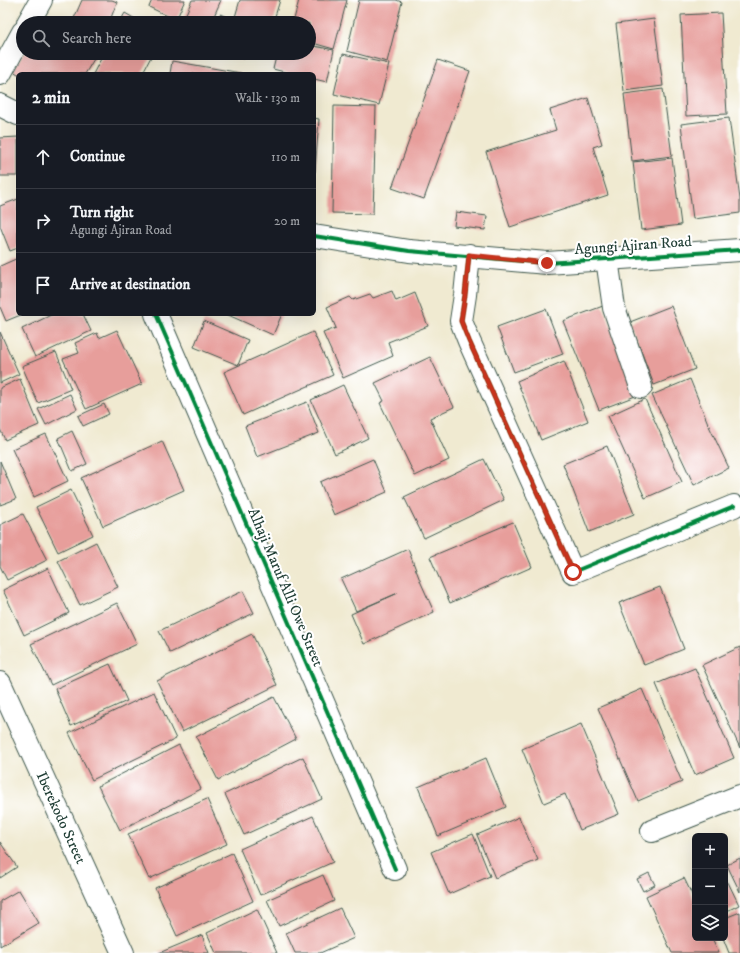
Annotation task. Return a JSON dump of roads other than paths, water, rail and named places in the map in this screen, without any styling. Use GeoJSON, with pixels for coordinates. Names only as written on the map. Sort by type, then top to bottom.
{"type":"FeatureCollection","features":[{"type":"Feature","properties":{"kind":"street"},"geometry":{"type":"LineString","coordinates":[[32,16],[41,0]]}},
{"type":"Feature","properties":{"kind":"street"},"geometry":{"type":"LineString","coordinates":[[0,74],[16,45]]}},
{"type":"Feature","properties":{"kind":"street"},"geometry":{"type":"LineString","coordinates":[[0,105],[16,113]]}},
{"type":"Feature","properties":{"kind":"street","name":"Agungi Ajiran Road"},"geometry":{"type":"LineString","coordinates":[[316,236],[410,251],[547,263],[740,250]]}},
{"type":"Feature","properties":{"kind":"street"},"geometry":{"type":"LineString","coordinates":[[469,255],[461,321],[573,572],[734,506]]}},
{"type":"Feature","properties":{"kind":"street"},"geometry":{"type":"LineString","coordinates":[[607,259],[614,308],[641,388]]}},
{"type":"Feature","properties":{"kind":"street","name":"Alhaji Maruf Alli Owe Street"},"geometry":{"type":"LineString","coordinates":[[157,316],[395,869]]}},
{"type":"Feature","properties":{"kind":"street","name":"Iberekodo Street"},"geometry":{"type":"LineString","coordinates":[[0,683],[123,953]]}},
{"type":"Feature","properties":{"kind":"street"},"geometry":{"type":"LineString","coordinates":[[652,831],[740,796]]}}]}
